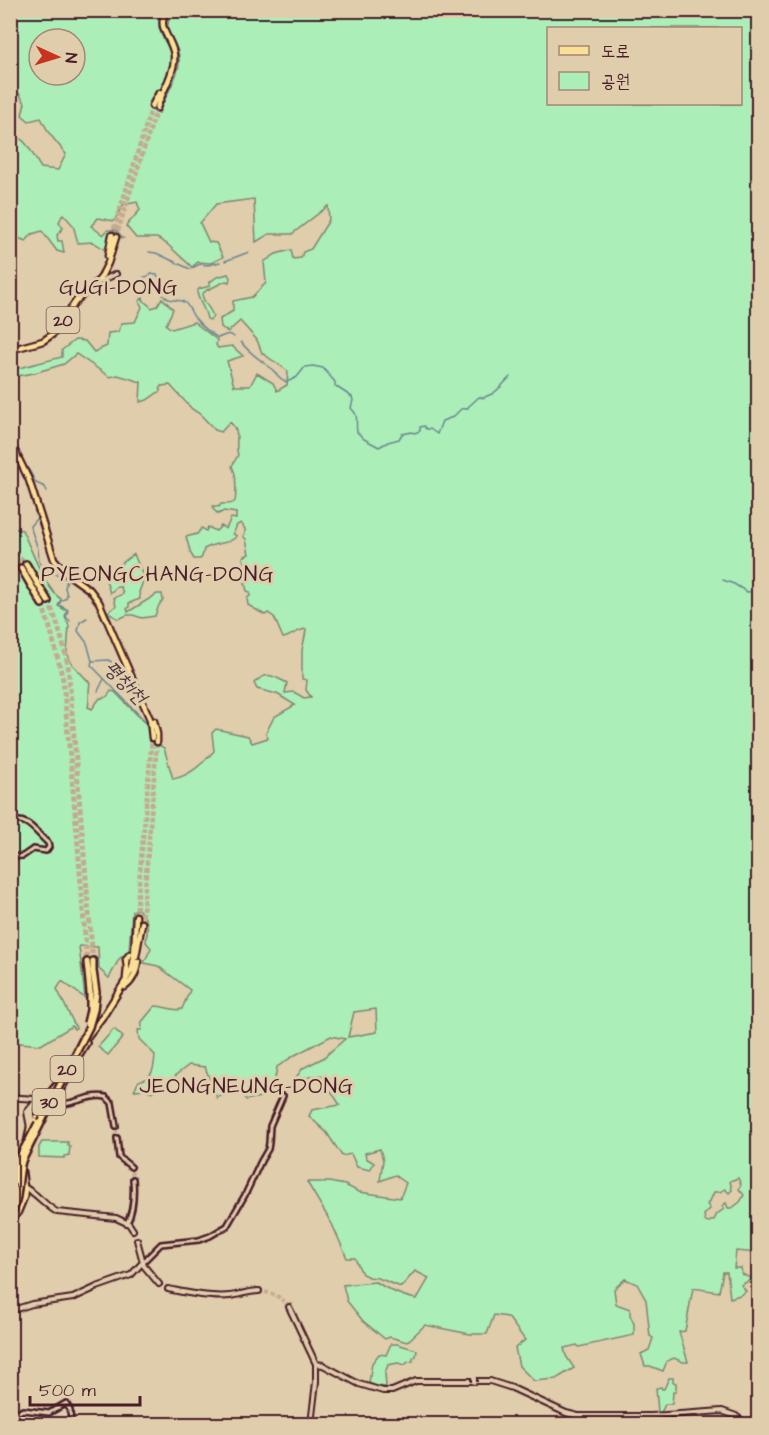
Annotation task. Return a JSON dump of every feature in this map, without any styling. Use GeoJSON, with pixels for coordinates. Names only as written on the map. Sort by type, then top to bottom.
{"type":"FeatureCollection","features":[{"type":"Feature","properties":{"kind":"highway"},"geometry":{"type":"LineString","coordinates":[[23,566],[45,603]]}},
{"type":"Feature","properties":{"kind":"highway","name":"30"},"geometry":{"type":"LineString","coordinates":[[11,1219],[17,1201],[22,1161],[89,1027],[94,1010],[90,962]]}},
{"type":"Feature","properties":{"kind":"highway","name":"30"},"geometry":{"type":"LineString","coordinates":[[32,1140],[84,1030],[93,992]]}},
{"type":"Feature","properties":{"kind":"highway"},"geometry":{"type":"LineString","coordinates":[[50,1105],[65,1083],[86,1043]]}},
{"type":"Feature","properties":{"kind":"highway"},"geometry":{"type":"LineString","coordinates":[[42,1116],[50,1094],[66,1077],[72,1063]]}},
{"type":"Feature","properties":{"kind":"highway"},"geometry":{"type":"LineString","coordinates":[[10,1202],[17,1161],[32,1140]]}},
{"type":"Feature","properties":{"kind":"main road"},"geometry":{"type":"LineString","coordinates":[[155,107],[172,74],[173,67],[174,51],[163,27],[166,10]]}},
{"type":"Feature","properties":{"kind":"main road","name":"20"},"geometry":{"type":"LineString","coordinates":[[10,350],[43,341],[52,335],[76,301],[107,273],[114,236]]}},
{"type":"Feature","properties":{"kind":"main road"},"geometry":{"type":"LineString","coordinates":[[10,441],[29,480],[54,559],[61,569],[97,598],[146,706],[152,738]]}},
{"type":"Feature","properties":{"kind":"main road"},"geometry":{"type":"LineString","coordinates":[[146,706],[154,722],[157,742]]}},
{"type":"Feature","properties":{"kind":"main road","name":"20"},"geometry":{"type":"LineString","coordinates":[[50,1105],[71,1072],[72,1063],[115,1004],[124,985],[133,964],[136,916]]}},
{"type":"Feature","properties":{"kind":"main road","name":"20"},"geometry":{"type":"LineString","coordinates":[[50,1105],[78,1049],[99,1022],[134,968],[142,922]]}},
{"type":"Feature","properties":{"kind":"main road"},"geometry":{"type":"LineString","coordinates":[[124,985],[126,959],[130,954]]}},
{"type":"Feature","properties":{"kind":"main road"},"geometry":{"type":"LineString","coordinates":[[124,985],[128,984],[135,974],[138,961]]}},
{"type":"Feature","properties":{"kind":"main road"},"geometry":{"type":"LineString","coordinates":[[115,1004],[113,1003],[119,992]]}},
{"type":"Feature","properties":{"kind":"main road"},"geometry":{"type":"LineString","coordinates":[[71,1072],[86,1043]]}},
{"type":"Feature","properties":{"kind":"main road"},"geometry":{"type":"LineString","coordinates":[[10,1095],[37,1100],[30,1109],[33,1125],[32,1140],[23,1164],[22,1177],[25,1195],[23,1203],[11,1219]]}},
{"type":"Feature","properties":{"kind":"main road"},"geometry":{"type":"LineString","coordinates":[[50,1105],[33,1125],[20,1157],[17,1177],[23,1186],[57,1212],[116,1218],[128,1223],[133,1230]]}},
{"type":"Feature","properties":{"kind":"main road"},"geometry":{"type":"LineString","coordinates":[[25,1148],[32,1140]]}},
{"type":"Feature","properties":{"kind":"main road"},"geometry":{"type":"LineString","coordinates":[[137,1240],[142,1262],[159,1284]]}},
{"type":"Feature","properties":{"kind":"main road"},"geometry":{"type":"LineString","coordinates":[[10,1311],[38,1303],[73,1298],[131,1275],[142,1262]]}},
{"type":"Feature","properties":{"kind":"main road"},"geometry":{"type":"LineString","coordinates":[[168,1289],[225,1296],[259,1291]]}},
{"type":"Feature","properties":{"kind":"main road"},"geometry":{"type":"LineString","coordinates":[[289,1306],[315,1362],[316,1382],[311,1425]]}},
{"type":"Feature","properties":{"kind":"main road"},"geometry":{"type":"LineString","coordinates":[[315,1362],[359,1384],[383,1391],[392,1391],[417,1381],[493,1382],[578,1416],[646,1416],[722,1411],[732,1413],[746,1425]]}},
{"type":"Feature","properties":{"kind":"main road"},"geometry":{"type":"LineString","coordinates":[[316,1371],[323,1365]]}},
{"type":"Feature","properties":{"kind":"main road"},"geometry":{"type":"LineString","coordinates":[[436,1380],[493,1382]]}},
{"type":"Feature","properties":{"kind":"main road"},"geometry":{"type":"LineString","coordinates":[[646,1416],[647,1425]]}},
{"type":"Feature","properties":{"kind":"street"},"geometry":{"type":"LineString","coordinates":[[10,823],[17,820],[24,821],[48,843],[49,847],[44,852],[33,849],[23,856],[10,857]]}},
{"type":"Feature","properties":{"kind":"street"},"geometry":{"type":"LineString","coordinates":[[50,1105],[64,1105],[95,1096],[106,1097],[112,1103],[116,1126]]}},
{"type":"Feature","properties":{"kind":"street"},"geometry":{"type":"LineString","coordinates":[[142,1262],[161,1244],[199,1240],[228,1226],[268,1149],[270,1126],[283,1096]]}},
{"type":"Feature","properties":{"kind":"street"},"geometry":{"type":"LineString","coordinates":[[117,1138],[119,1157],[131,1167]]}},
{"type":"Feature","properties":{"kind":"street"},"geometry":{"type":"LineString","coordinates":[[128,1223],[134,1197],[133,1179]]}},
{"type":"Feature","properties":{"kind":"street"},"geometry":{"type":"LineString","coordinates":[[10,1416],[22,1410],[49,1413],[66,1404],[70,1410],[71,1425]]}},
{"type":"Feature","properties":{"kind":"green space"},"geometry":{"type":"Polygon","coordinates":[[[11,11],[163,11],[159,25],[171,56],[171,62],[164,84],[150,110],[159,113],[179,65],[177,49],[168,29],[172,11],[758,11],[758,1253],[736,1251],[734,1268],[741,1268],[742,1274],[752,1279],[741,1285],[746,1291],[740,1295],[730,1298],[727,1272],[723,1272],[719,1292],[693,1288],[685,1331],[679,1332],[688,1362],[674,1358],[667,1361],[663,1371],[645,1366],[641,1354],[649,1350],[653,1338],[650,1336],[646,1300],[637,1284],[625,1279],[614,1289],[616,1304],[630,1309],[634,1335],[564,1348],[574,1368],[556,1379],[534,1381],[519,1366],[515,1348],[525,1340],[508,1317],[494,1315],[487,1334],[470,1334],[425,1325],[407,1342],[390,1337],[385,1339],[363,1321],[347,1301],[343,1285],[376,1282],[396,1293],[417,1299],[429,1278],[415,1271],[401,1287],[362,1274],[355,1258],[347,1258],[332,1224],[307,1182],[329,1182],[345,1185],[359,1192],[400,1198],[406,1183],[395,1175],[380,1181],[383,1160],[380,1149],[365,1153],[366,1158],[374,1163],[370,1170],[357,1167],[351,1154],[342,1156],[327,1133],[309,1116],[312,1110],[340,1105],[321,1075],[294,1080],[303,1068],[323,1058],[345,1039],[331,1036],[277,1067],[273,1089],[260,1097],[246,1100],[241,1088],[233,1087],[231,1091],[217,1098],[205,1067],[189,1065],[171,1082],[152,1092],[144,1089],[134,1090],[139,1081],[150,1075],[155,1060],[155,1055],[139,1039],[138,1030],[141,1030],[141,1023],[155,1006],[182,1009],[190,990],[158,966],[144,963],[151,948],[146,942],[148,928],[146,921],[138,909],[132,911],[129,951],[119,959],[109,978],[99,969],[98,947],[79,946],[85,998],[62,981],[57,989],[76,1028],[72,1026],[41,1045],[11,1042],[11,528],[22,530],[44,578],[61,599],[58,606],[67,611],[65,617],[69,626],[67,653],[72,664],[90,683],[88,707],[92,709],[100,698],[104,698],[111,691],[115,692],[146,724],[152,741],[164,748],[173,779],[191,772],[214,751],[212,733],[216,729],[248,736],[252,743],[268,738],[266,733],[274,717],[295,705],[277,694],[257,689],[254,683],[263,677],[273,676],[287,683],[285,693],[294,692],[304,698],[311,697],[306,690],[307,680],[302,679],[302,650],[306,629],[283,638],[274,617],[268,613],[265,615],[248,605],[247,598],[250,592],[247,591],[245,583],[248,579],[245,580],[245,575],[249,574],[249,566],[245,566],[243,557],[249,554],[246,539],[243,536],[245,529],[241,523],[237,525],[233,534],[237,536],[233,540],[204,549],[200,559],[194,559],[186,537],[197,534],[202,528],[206,531],[208,527],[216,531],[221,526],[226,529],[231,518],[236,519],[236,513],[224,511],[218,514],[213,509],[213,506],[231,504],[235,499],[235,473],[232,466],[238,455],[237,434],[234,426],[230,422],[221,432],[215,430],[170,385],[161,386],[160,391],[140,402],[141,382],[118,375],[110,377],[76,354],[64,364],[34,373],[11,377],[11,370],[62,357],[62,350],[75,340],[85,341],[94,352],[107,346],[108,333],[118,332],[122,323],[135,322],[142,307],[139,301],[143,298],[152,308],[157,306],[162,298],[173,309],[166,325],[172,329],[194,322],[217,340],[218,348],[232,346],[243,356],[227,361],[234,386],[250,386],[257,373],[273,383],[277,391],[287,385],[288,371],[262,353],[257,340],[240,321],[228,332],[221,327],[220,319],[233,311],[233,301],[252,297],[266,283],[264,262],[276,254],[291,250],[293,259],[301,258],[303,252],[311,249],[329,220],[328,206],[292,234],[269,234],[256,242],[254,199],[216,204],[200,223],[209,242],[216,243],[223,257],[211,263],[198,262],[192,267],[157,238],[136,238],[126,226],[140,210],[137,202],[123,205],[114,221],[98,218],[91,226],[103,235],[108,230],[116,230],[123,238],[112,236],[107,251],[93,242],[78,243],[73,225],[63,214],[59,222],[63,228],[57,235],[58,241],[62,241],[64,253],[57,251],[42,231],[32,234],[26,241],[13,236],[11,232],[11,135],[26,143],[41,168],[58,170],[66,154],[49,133],[41,118],[29,121],[22,115],[25,103],[13,84],[11,74],[11,11]],[[376,1009],[354,1012],[348,1037],[377,1032],[376,1009]],[[738,1178],[730,1181],[732,1190],[729,1193],[725,1189],[714,1192],[707,1204],[710,1209],[704,1215],[705,1221],[714,1220],[717,1214],[724,1209],[722,1206],[726,1203],[728,1208],[732,1208],[740,1202],[744,1195],[739,1189],[741,1184],[738,1178]]]}},
{"type":"Feature","properties":{"kind":"green space"},"geometry":{"type":"Polygon","coordinates":[[[228,274],[229,282],[226,281],[202,294],[213,317],[210,320],[207,319],[197,292],[199,289],[210,286],[210,282],[217,277],[228,274]]]}},
{"type":"Feature","properties":{"kind":"green space"},"geometry":{"type":"Polygon","coordinates":[[[134,554],[144,579],[139,592],[140,599],[129,603],[128,612],[157,594],[162,594],[163,600],[155,616],[142,618],[127,615],[119,619],[108,612],[116,606],[114,598],[123,594],[121,587],[117,587],[110,593],[106,580],[134,554]]]}},
{"type":"Feature","properties":{"kind":"green space"},"geometry":{"type":"Polygon","coordinates":[[[114,1029],[123,1037],[108,1055],[98,1047],[114,1029]]]}},
{"type":"Feature","properties":{"kind":"green space"},"geometry":{"type":"Polygon","coordinates":[[[42,1142],[68,1142],[69,1155],[64,1158],[39,1157],[39,1147],[42,1142]]]}},
{"type":"Feature","properties":{"kind":"green space"},"geometry":{"type":"Polygon","coordinates":[[[391,1344],[417,1350],[416,1356],[413,1361],[405,1365],[398,1363],[388,1365],[385,1373],[386,1387],[369,1383],[372,1363],[379,1354],[386,1355],[391,1344]]]}},
{"type":"Feature","properties":{"kind":"green space"},"geometry":{"type":"Polygon","coordinates":[[[669,1378],[673,1378],[673,1382],[676,1383],[676,1392],[673,1392],[672,1404],[665,1404],[661,1412],[658,1412],[656,1388],[664,1389],[669,1378]]]}},
{"type":"Feature","properties":{"kind":"waterway"},"geometry":{"type":"LineString","coordinates":[[149,252],[190,269],[200,264],[220,262]]}},
{"type":"Feature","properties":{"kind":"waterway"},"geometry":{"type":"LineString","coordinates":[[225,261],[249,252]]}},
{"type":"Feature","properties":{"kind":"waterway"},"geometry":{"type":"LineString","coordinates":[[144,277],[151,274],[157,275],[163,283],[162,294],[170,299],[184,302],[198,321],[215,336],[218,338],[228,335],[234,337]]}},
{"type":"Feature","properties":{"kind":"waterway"},"geometry":{"type":"LineString","coordinates":[[241,342],[287,382],[297,377],[305,367],[323,368],[335,382],[335,386],[352,397],[351,408],[356,416],[357,432],[364,439],[379,447],[399,439],[402,434],[420,431],[420,427],[424,426],[437,434],[442,421],[453,417],[461,409],[468,408],[479,397],[484,398],[495,392],[510,377]]}},
{"type":"Feature","properties":{"kind":"waterway"},"geometry":{"type":"LineString","coordinates":[[29,470],[36,483],[45,487],[47,491]]}},
{"type":"Feature","properties":{"kind":"waterway"},"geometry":{"type":"LineString","coordinates":[[37,518],[30,526],[38,549],[39,561],[46,571],[67,579],[65,588],[67,595],[59,605],[68,610],[66,617],[70,621]]}},
{"type":"Feature","properties":{"kind":"waterway"},"geometry":{"type":"LineString","coordinates":[[723,580],[747,592],[758,591]]}},
{"type":"Feature","properties":{"kind":"waterway"},"geometry":{"type":"LineString","coordinates":[[87,618],[80,622],[78,631],[87,643],[92,661],[108,660],[119,666]]}},
{"type":"Feature","properties":{"kind":"waterway","name":"평창1천"},"geometry":{"type":"LineString","coordinates":[[92,661],[91,665],[146,722]]}},
{"type":"Feature","properties":{"kind":"waterway"},"geometry":{"type":"LineString","coordinates":[[98,691],[104,679]]}},
{"type":"Feature","properties":{"kind":"tunnel"},"geometry":{"type":"LineString","coordinates":[[112,235],[152,106]]}},
{"type":"Feature","properties":{"kind":"tunnel"},"geometry":{"type":"LineString","coordinates":[[116,237],[157,108]]}},
{"type":"Feature","properties":{"kind":"tunnel"},"geometry":{"type":"LineString","coordinates":[[10,547],[26,564]]}},
{"type":"Feature","properties":{"kind":"tunnel"},"geometry":{"type":"LineString","coordinates":[[10,556],[21,568]]}},
{"type":"Feature","properties":{"kind":"tunnel"},"geometry":{"type":"LineString","coordinates":[[48,601],[68,665],[93,961]]}},
{"type":"Feature","properties":{"kind":"tunnel"},"geometry":{"type":"LineString","coordinates":[[42,604],[63,680],[87,962]]}},
{"type":"Feature","properties":{"kind":"tunnel"},"geometry":{"type":"LineString","coordinates":[[136,916],[152,738]]}},
{"type":"Feature","properties":{"kind":"tunnel"},"geometry":{"type":"LineString","coordinates":[[142,923],[157,742]]}},
{"type":"Feature","properties":{"kind":"tunnel"},"geometry":{"type":"LineString","coordinates":[[116,1126],[117,1138]]}},
{"type":"Feature","properties":{"kind":"tunnel"},"geometry":{"type":"LineString","coordinates":[[131,1167],[133,1179]]}},
{"type":"Feature","properties":{"kind":"tunnel"},"geometry":{"type":"LineString","coordinates":[[259,1291],[276,1296],[289,1307]]}},
{"type":"Feature","properties":{"kind":"district","name":"GUGI-DONG"},"geometry":{"type":"Point","coordinates":[119,287]}},
{"type":"Feature","properties":{"kind":"district","name":"PYEONGCHANG-DONG"},"geometry":{"type":"Point","coordinates":[158,574]}},
{"type":"Feature","properties":{"kind":"district","name":"JEONGNEUNG-DONG"},"geometry":{"type":"Point","coordinates":[247,1086]}}]}
